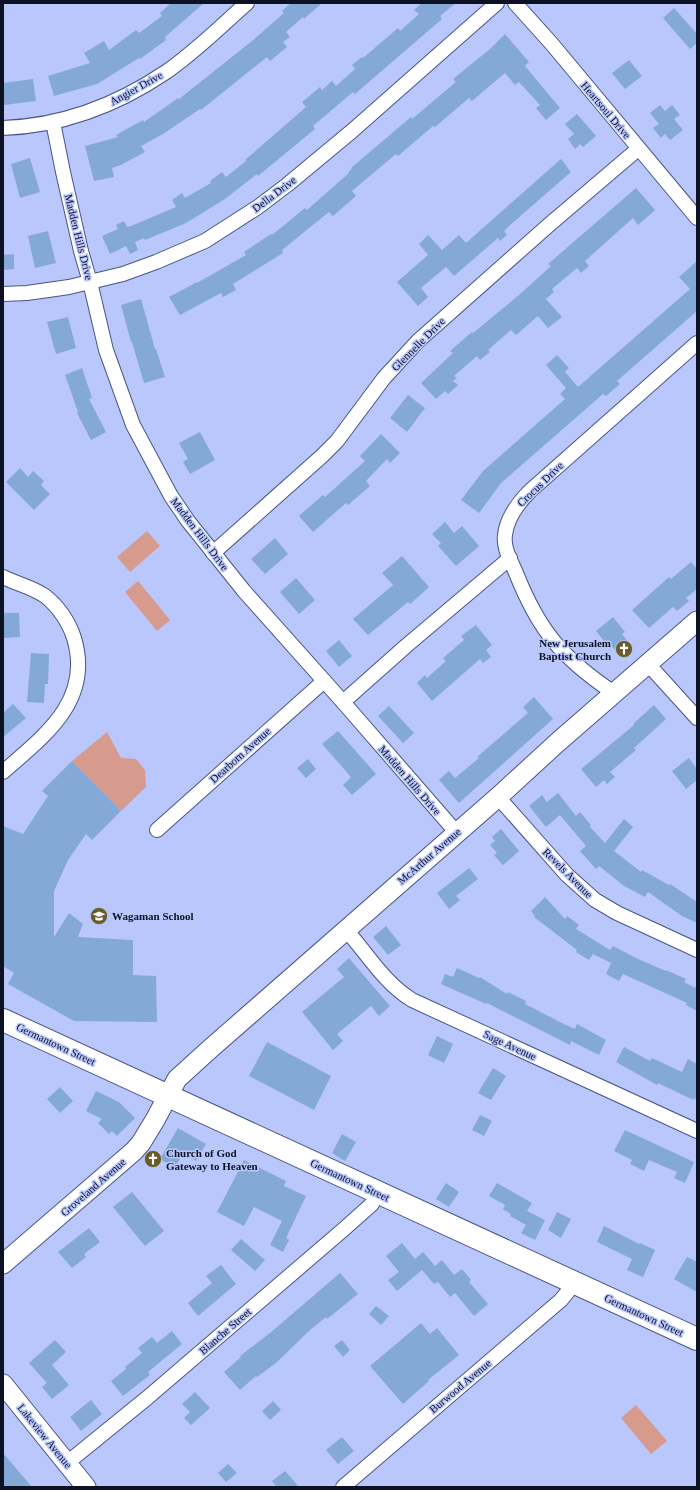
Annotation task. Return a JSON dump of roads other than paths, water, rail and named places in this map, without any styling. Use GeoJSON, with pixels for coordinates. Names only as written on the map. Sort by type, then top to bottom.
{"type":"FeatureCollection","features":[{"type":"Feature","properties":{"kind":"main road","name":"Germantown Street"},"geometry":{"type":"LineString","coordinates":[[4,1022],[697,1339]]}},
{"type":"Feature","properties":{"kind":"street","name":"Angier Drive"},"geometry":{"type":"LineString","coordinates":[[3,128],[25,127],[53,122],[81,114],[113,102],[165,72],[248,3]]}},
{"type":"Feature","properties":{"kind":"street","name":"Della Drive"},"geometry":{"type":"LineString","coordinates":[[3,294],[27,293],[69,287],[123,274],[193,247],[258,207],[352,131],[497,3]]}},
{"type":"Feature","properties":{"kind":"street","name":"Heartsoul Drive"},"geometry":{"type":"LineString","coordinates":[[515,3],[551,43],[697,218]]}},
{"type":"Feature","properties":{"kind":"street","name":"Madden Hills Drive"},"geometry":{"type":"LineString","coordinates":[[53,122],[81,251],[106,350],[134,425],[171,496],[188,521],[244,591],[456,832]]}},
{"type":"Feature","properties":{"kind":"street","name":"Glennelle Drive"},"geometry":{"type":"LineString","coordinates":[[213,553],[337,441],[384,378],[418,340],[638,149]]}},
{"type":"Feature","properties":{"kind":"street","name":"Crocus Drive"},"geometry":{"type":"LineString","coordinates":[[614,693],[579,668],[549,636],[532,609],[506,549],[505,535],[508,521],[517,504],[530,491],[697,343]]}},
{"type":"Feature","properties":{"kind":"street"},"geometry":{"type":"LineString","coordinates":[[343,702],[406,646],[510,558]]}},
{"type":"Feature","properties":{"kind":"street"},"geometry":{"type":"LineString","coordinates":[[3,578],[37,591],[58,608],[69,625],[76,646],[78,673],[73,693],[66,708],[53,726],[3,772]]}},
{"type":"Feature","properties":{"kind":"street","name":"McArthur Avenue"},"geometry":{"type":"LineString","coordinates":[[167,1096],[177,1079],[697,621]]}},
{"type":"Feature","properties":{"kind":"street"},"geometry":{"type":"LineString","coordinates":[[648,664],[697,718]]}},
{"type":"Feature","properties":{"kind":"street","name":"Dearborn Avenue"},"geometry":{"type":"LineString","coordinates":[[156,830],[324,681]]}},
{"type":"Feature","properties":{"kind":"street","name":"Revels Avenue"},"geometry":{"type":"LineString","coordinates":[[498,797],[567,875],[595,900],[617,913],[697,950]]}},
{"type":"Feature","properties":{"kind":"street","name":"Sage Avenue"},"geometry":{"type":"LineString","coordinates":[[346,930],[397,989],[412,1000],[697,1131]]}},
{"type":"Feature","properties":{"kind":"street","name":"Groveland Avenue"},"geometry":{"type":"LineString","coordinates":[[3,1264],[134,1151],[156,1120],[167,1096]]}},
{"type":"Feature","properties":{"kind":"street","name":"Blanche Street"},"geometry":{"type":"LineString","coordinates":[[67,1463],[147,1398],[344,1229],[372,1204],[377,1192]]}},
{"type":"Feature","properties":{"kind":"street","name":"Burwood Avenue"},"geometry":{"type":"LineString","coordinates":[[343,1487],[544,1314],[565,1294],[573,1282]]}},
{"type":"Feature","properties":{"kind":"street","name":"Lakeview Avenue"},"geometry":{"type":"LineString","coordinates":[[3,1384],[86,1487]]}},
{"type":"Feature","properties":{"kind":"place","name":"New Jerusalem Baptist Church"},"geometry":{"type":"Point","coordinates":[624,649]}},
{"type":"Feature","properties":{"kind":"place","name":"Wagaman School"},"geometry":{"type":"Point","coordinates":[99,916]}},
{"type":"Feature","properties":{"kind":"place","name":"Church of God Gateway to Heaven"},"geometry":{"type":"Point","coordinates":[153,1159]}}]}
